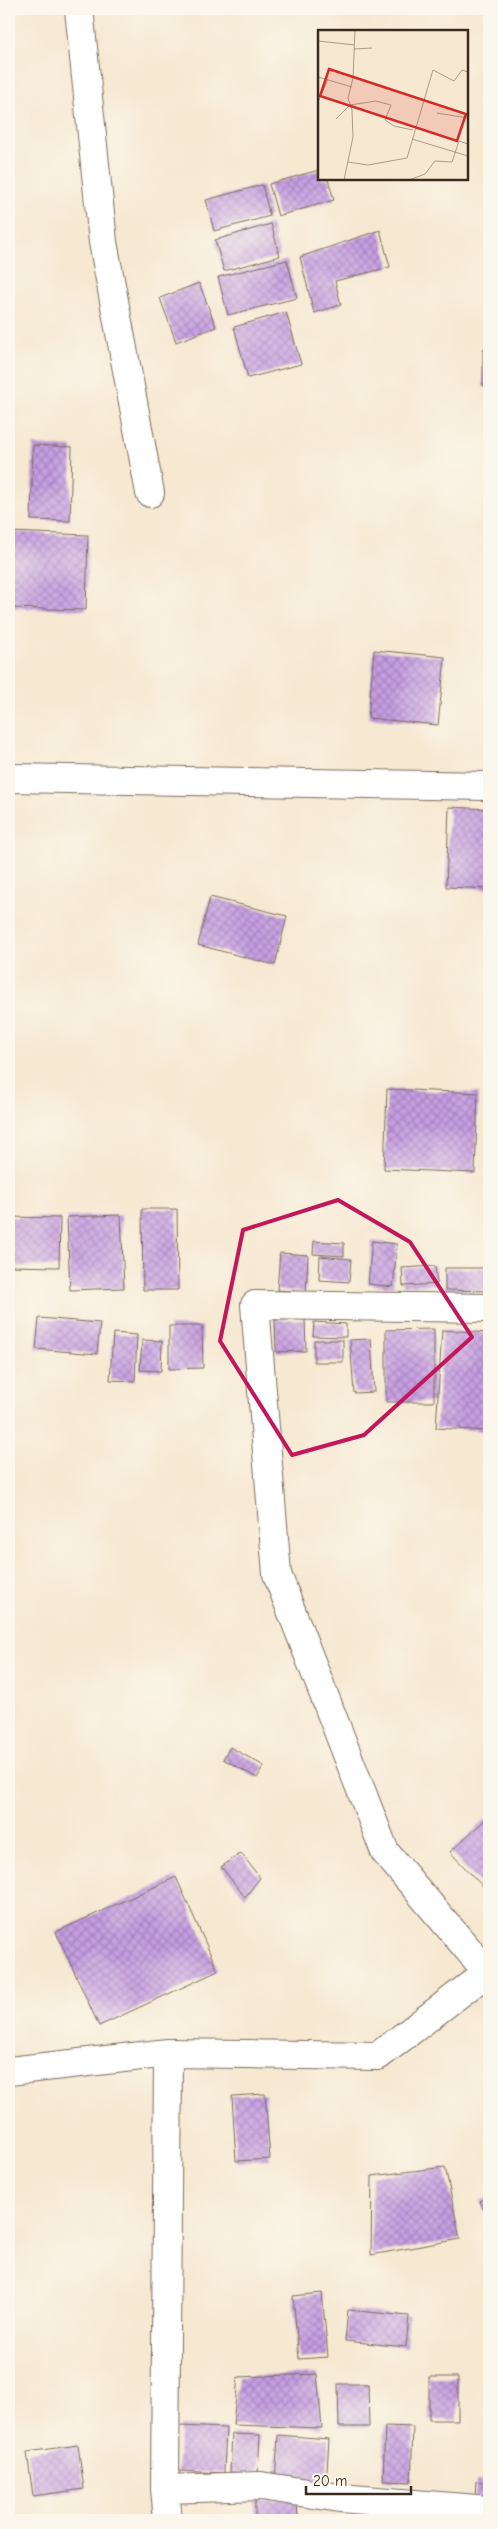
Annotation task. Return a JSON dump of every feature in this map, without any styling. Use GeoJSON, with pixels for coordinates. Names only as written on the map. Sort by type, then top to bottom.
{"type":"FeatureCollection","features":[{"type":"Feature","properties":{"kind":"street"},"geometry":{"type":"LineString","coordinates":[[79,9],[103,242],[150,493]]}},
{"type":"Feature","properties":{"kind":"street"},"geometry":{"type":"LineString","coordinates":[[9,778],[489,786]]}},
{"type":"Feature","properties":{"kind":"street"},"geometry":{"type":"LineString","coordinates":[[9,2071],[168,2053],[378,2056],[488,1972],[385,1852],[277,1574],[255,1305],[489,1308]]}},
{"type":"Feature","properties":{"kind":"street"},"geometry":{"type":"LineString","coordinates":[[168,2053],[165,2489],[168,2520]]}},
{"type":"Feature","properties":{"kind":"street"},"geometry":{"type":"LineString","coordinates":[[165,2489],[260,2486],[340,2498],[489,2510]]}},
{"type":"Feature","properties":{"kind":"highlighted area"},"geometry":{"type":"Polygon","coordinates":[[[338,1200],[410,1242],[472,1337],[364,1435],[292,1455],[220,1341],[243,1230],[338,1200]]]}},
{"type":"Feature","properties":{"kind":"building"},"geometry":{"type":"Polygon","coordinates":[[[318,170],[318,180],[328,180],[334,200],[278,216],[269,184],[318,170]]]}},
{"type":"Feature","properties":{"kind":"building"},"geometry":{"type":"Polygon","coordinates":[[[262,185],[270,216],[214,231],[206,200],[262,185]]]}},
{"type":"Feature","properties":{"kind":"building"},"geometry":{"type":"Polygon","coordinates":[[[271,224],[280,256],[224,271],[215,240],[271,224]]]}},
{"type":"Feature","properties":{"kind":"building"},"geometry":{"type":"Polygon","coordinates":[[[380,230],[390,267],[335,281],[341,305],[314,313],[300,257],[380,230]]]}},
{"type":"Feature","properties":{"kind":"building"},"geometry":{"type":"Polygon","coordinates":[[[287,260],[297,298],[228,315],[218,277],[287,260]]]}},
{"type":"Feature","properties":{"kind":"building"},"geometry":{"type":"Polygon","coordinates":[[[199,283],[216,327],[176,342],[160,298],[199,283]]]}},
{"type":"Feature","properties":{"kind":"building"},"geometry":{"type":"Polygon","coordinates":[[[286,312],[301,364],[248,378],[234,327],[286,312]]]}},
{"type":"Feature","properties":{"kind":"building"},"geometry":{"type":"Polygon","coordinates":[[[483,349],[489,349],[489,386],[483,386],[483,349]]]}},
{"type":"Feature","properties":{"kind":"building"},"geometry":{"type":"Polygon","coordinates":[[[33,445],[72,447],[70,521],[31,520],[33,445]]]}},
{"type":"Feature","properties":{"kind":"building"},"geometry":{"type":"Polygon","coordinates":[[[9,532],[88,535],[86,610],[9,608],[9,532]]]}},
{"type":"Feature","properties":{"kind":"building"},"geometry":{"type":"Polygon","coordinates":[[[374,650],[445,657],[438,725],[368,718],[374,650]]]}},
{"type":"Feature","properties":{"kind":"building"},"geometry":{"type":"Polygon","coordinates":[[[449,807],[489,809],[489,889],[446,887],[449,807]]]}},
{"type":"Feature","properties":{"kind":"building"},"geometry":{"type":"Polygon","coordinates":[[[210,897],[287,916],[275,965],[198,945],[210,897]]]}},
{"type":"Feature","properties":{"kind":"building"},"geometry":{"type":"Polygon","coordinates":[[[387,1089],[478,1093],[475,1173],[384,1169],[387,1089]]]}},
{"type":"Feature","properties":{"kind":"building"},"geometry":{"type":"Polygon","coordinates":[[[142,1209],[177,1209],[178,1290],[143,1290],[142,1209]]]}},
{"type":"Feature","properties":{"kind":"building"},"geometry":{"type":"Polygon","coordinates":[[[121,1215],[124,1288],[70,1290],[67,1217],[121,1215]]]}},
{"type":"Feature","properties":{"kind":"building"},"geometry":{"type":"Polygon","coordinates":[[[9,1217],[60,1218],[59,1267],[9,1266],[9,1217]]]}},
{"type":"Feature","properties":{"kind":"building"},"geometry":{"type":"Polygon","coordinates":[[[314,1241],[344,1243],[344,1256],[313,1254],[314,1241]]]}},
{"type":"Feature","properties":{"kind":"building"},"geometry":{"type":"Polygon","coordinates":[[[372,1241],[397,1244],[393,1287],[368,1284],[372,1241]]]}},
{"type":"Feature","properties":{"kind":"building"},"geometry":{"type":"Polygon","coordinates":[[[280,1253],[308,1255],[306,1292],[277,1290],[280,1253]]]}},
{"type":"Feature","properties":{"kind":"building"},"geometry":{"type":"Polygon","coordinates":[[[320,1256],[351,1259],[349,1282],[319,1280],[320,1256]]]}},
{"type":"Feature","properties":{"kind":"building"},"geometry":{"type":"Polygon","coordinates":[[[435,1266],[437,1284],[403,1286],[402,1268],[435,1266]]]}},
{"type":"Feature","properties":{"kind":"building"},"geometry":{"type":"Polygon","coordinates":[[[445,1268],[489,1268],[489,1291],[445,1290],[445,1268]]]}},
{"type":"Feature","properties":{"kind":"building"},"geometry":{"type":"Polygon","coordinates":[[[39,1318],[100,1323],[97,1354],[36,1349],[39,1318]]]}},
{"type":"Feature","properties":{"kind":"building"},"geometry":{"type":"Polygon","coordinates":[[[305,1319],[306,1351],[276,1352],[275,1320],[305,1319]]]}},
{"type":"Feature","properties":{"kind":"building"},"geometry":{"type":"Polygon","coordinates":[[[314,1322],[346,1324],[346,1337],[313,1336],[314,1322]]]}},
{"type":"Feature","properties":{"kind":"building"},"geometry":{"type":"Polygon","coordinates":[[[169,1326],[202,1326],[203,1368],[169,1369],[169,1326]]]}},
{"type":"Feature","properties":{"kind":"building"},"geometry":{"type":"Polygon","coordinates":[[[434,1329],[434,1402],[386,1402],[386,1330],[434,1329]]]}},
{"type":"Feature","properties":{"kind":"building"},"geometry":{"type":"Polygon","coordinates":[[[442,1330],[489,1333],[489,1431],[436,1428],[442,1330]]]}},
{"type":"Feature","properties":{"kind":"building"},"geometry":{"type":"Polygon","coordinates":[[[113,1333],[137,1335],[135,1381],[110,1380],[113,1333]]]}},
{"type":"Feature","properties":{"kind":"building"},"geometry":{"type":"Polygon","coordinates":[[[371,1339],[374,1392],[354,1393],[350,1340],[371,1339]]]}},
{"type":"Feature","properties":{"kind":"building"},"geometry":{"type":"Polygon","coordinates":[[[142,1340],[162,1341],[161,1371],[140,1370],[142,1340]]]}},
{"type":"Feature","properties":{"kind":"building"},"geometry":{"type":"Polygon","coordinates":[[[314,1340],[343,1340],[343,1362],[314,1362],[314,1340]]]}},
{"type":"Feature","properties":{"kind":"building"},"geometry":{"type":"Polygon","coordinates":[[[230,1747],[264,1766],[257,1778],[223,1759],[230,1747]]]}},
{"type":"Feature","properties":{"kind":"building"},"geometry":{"type":"Polygon","coordinates":[[[489,1816],[489,1893],[450,1852],[489,1816]]]}},
{"type":"Feature","properties":{"kind":"building"},"geometry":{"type":"Polygon","coordinates":[[[241,1853],[260,1878],[245,1897],[221,1867],[241,1853]]]}},
{"type":"Feature","properties":{"kind":"building"},"geometry":{"type":"Polygon","coordinates":[[[176,1877],[218,1971],[99,2026],[56,1932],[176,1877]]]}},
{"type":"Feature","properties":{"kind":"building"},"geometry":{"type":"Polygon","coordinates":[[[265,2094],[270,2159],[236,2161],[232,2096],[265,2094]]]}},
{"type":"Feature","properties":{"kind":"building"},"geometry":{"type":"Polygon","coordinates":[[[445,2167],[460,2239],[371,2255],[372,2176],[445,2167]]]}},
{"type":"Feature","properties":{"kind":"building"},"geometry":{"type":"Polygon","coordinates":[[[489,2197],[489,2223],[480,2201],[489,2197]]]}},
{"type":"Feature","properties":{"kind":"building"},"geometry":{"type":"Polygon","coordinates":[[[322,2293],[328,2357],[299,2359],[293,2296],[322,2293]]]}},
{"type":"Feature","properties":{"kind":"building"},"geometry":{"type":"Polygon","coordinates":[[[348,2310],[409,2316],[406,2347],[345,2341],[348,2310]]]}},
{"type":"Feature","properties":{"kind":"building"},"geometry":{"type":"Polygon","coordinates":[[[317,2374],[322,2428],[233,2425],[238,2377],[317,2374]]]}},
{"type":"Feature","properties":{"kind":"building"},"geometry":{"type":"Polygon","coordinates":[[[429,2377],[458,2377],[458,2420],[429,2420],[429,2377]]]}},
{"type":"Feature","properties":{"kind":"building"},"geometry":{"type":"Polygon","coordinates":[[[338,2384],[368,2384],[369,2427],[339,2427],[338,2384]]]}},
{"type":"Feature","properties":{"kind":"building"},"geometry":{"type":"Polygon","coordinates":[[[179,2426],[226,2428],[224,2473],[178,2471],[179,2426]]]}},
{"type":"Feature","properties":{"kind":"building"},"geometry":{"type":"Polygon","coordinates":[[[385,2426],[413,2427],[411,2482],[383,2481],[385,2426]]]}},
{"type":"Feature","properties":{"kind":"building"},"geometry":{"type":"Polygon","coordinates":[[[232,2434],[260,2435],[258,2473],[230,2472],[232,2434]]]}},
{"type":"Feature","properties":{"kind":"building"},"geometry":{"type":"Polygon","coordinates":[[[278,2435],[329,2439],[326,2486],[275,2483],[278,2435]]]}},
{"type":"Feature","properties":{"kind":"building"},"geometry":{"type":"Polygon","coordinates":[[[78,2445],[84,2489],[33,2496],[27,2452],[78,2445]]]}},
{"type":"Feature","properties":{"kind":"building"},"geometry":{"type":"Polygon","coordinates":[[[476,2481],[489,2483],[489,2498],[475,2497],[476,2481]]]}},
{"type":"Feature","properties":{"kind":"building"},"geometry":{"type":"Polygon","coordinates":[[[255,2499],[297,2499],[298,2520],[255,2520],[255,2499]]]}}]}
